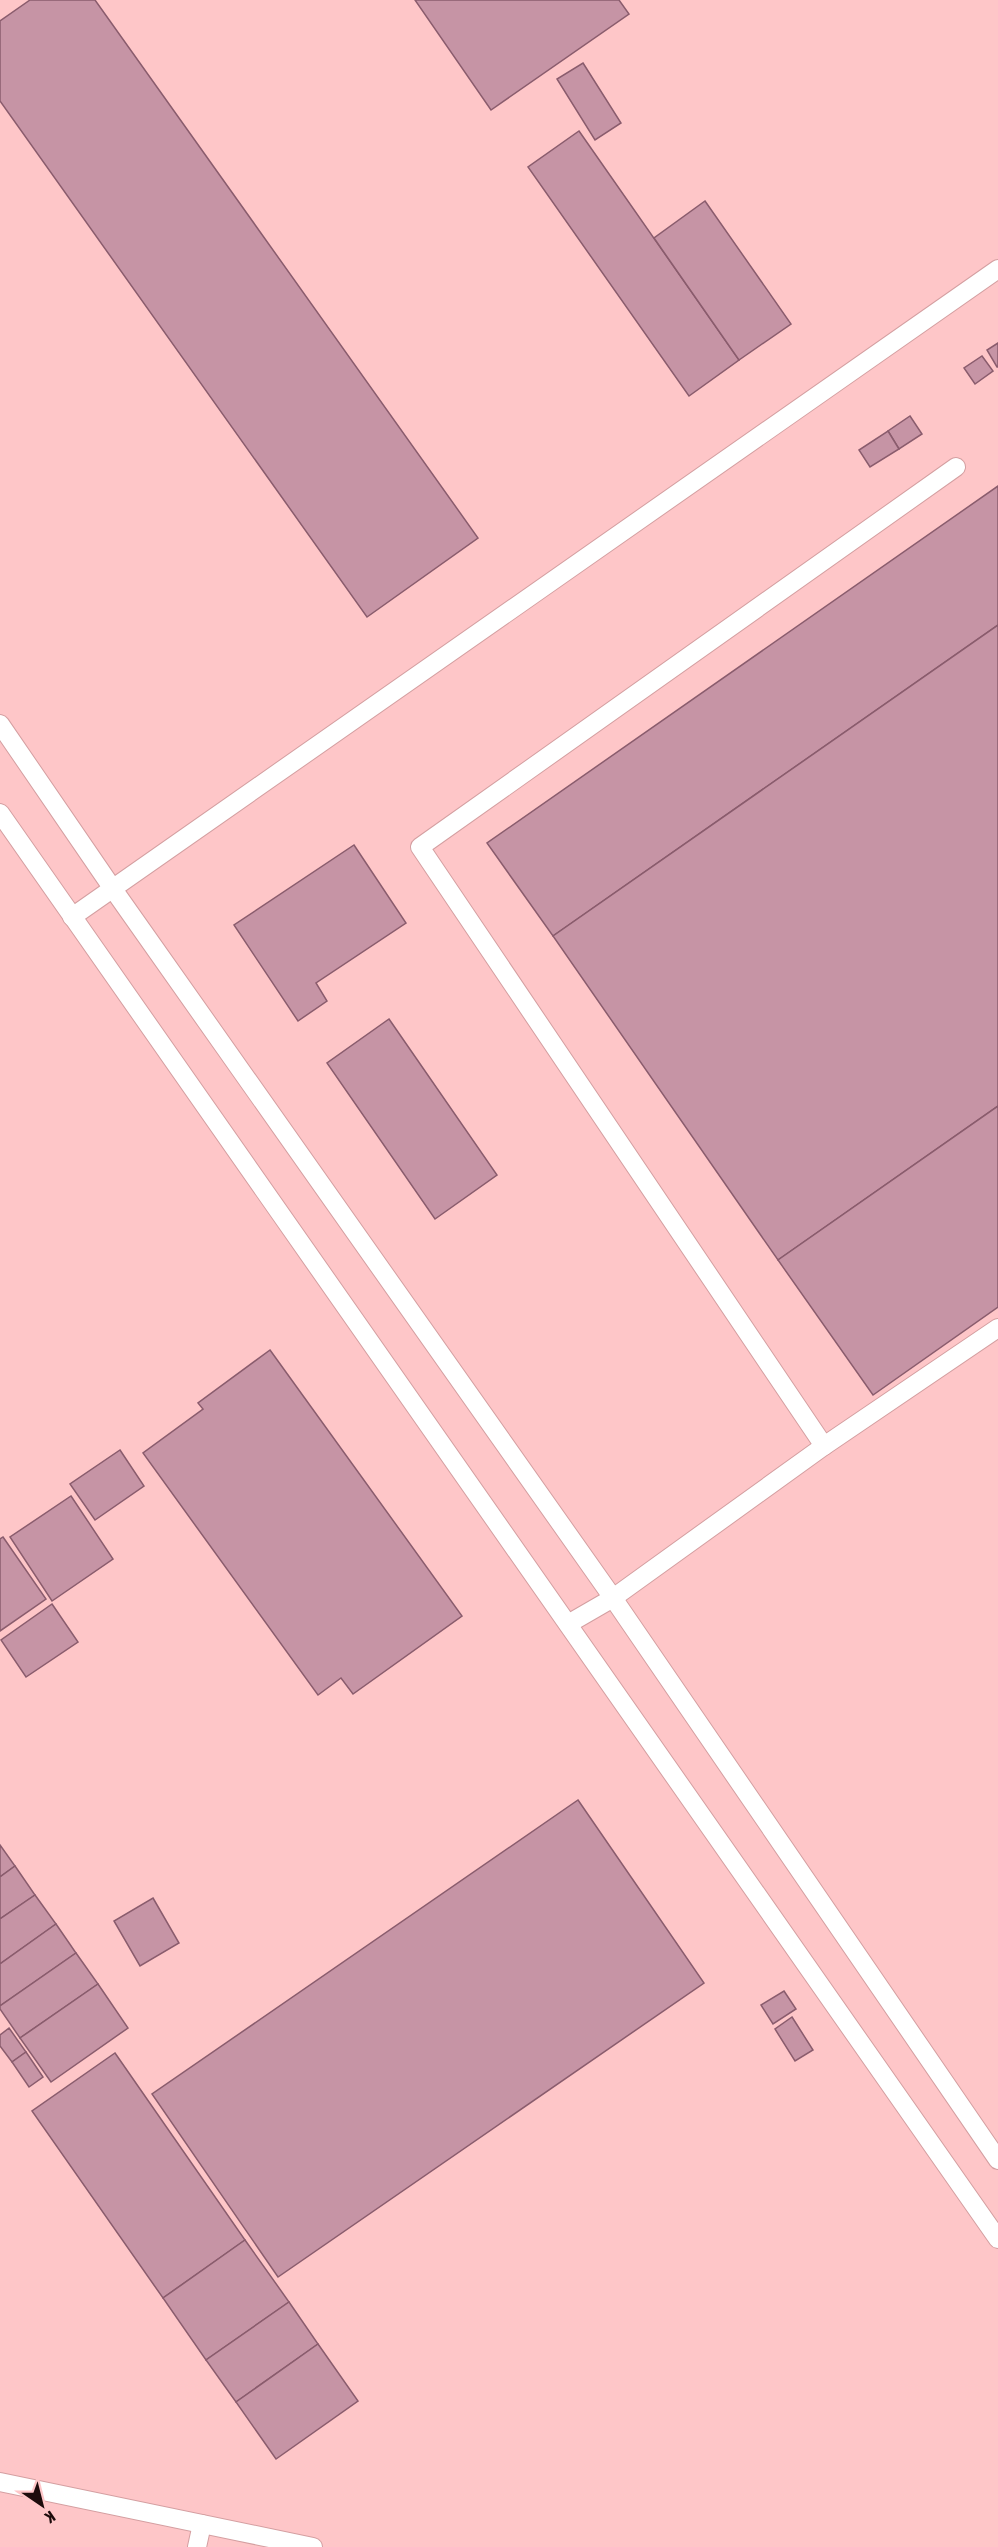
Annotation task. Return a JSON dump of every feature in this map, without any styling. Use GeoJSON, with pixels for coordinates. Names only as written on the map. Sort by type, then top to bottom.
{"type":"FeatureCollection","features":[{"type":"Feature","properties":{"kind":"lane"},"geometry":{"type":"LineString","coordinates":[[72,917],[998,269]]}},
{"type":"Feature","properties":{"kind":"lane"},"geometry":{"type":"LineString","coordinates":[[824,1446],[420,847],[956,467]]}},
{"type":"Feature","properties":{"kind":"lane"},"geometry":{"type":"LineString","coordinates":[[0,724],[113,889],[614,1598],[998,2160]]}},
{"type":"Feature","properties":{"kind":"lane"},"geometry":{"type":"LineString","coordinates":[[0,813],[998,2239]]}},
{"type":"Feature","properties":{"kind":"lane"},"geometry":{"type":"LineString","coordinates":[[568,1624],[614,1598],[824,1446],[998,1328]]}},
{"type":"Feature","properties":{"kind":"lane"},"geometry":{"type":"LineString","coordinates":[[0,2482],[313,2547]]}},
{"type":"Feature","properties":{"kind":"lane"},"geometry":{"type":"LineString","coordinates":[[198,2547],[202,2524]]}},
{"type":"Feature","properties":{"kind":"building"},"geometry":{"type":"Polygon","coordinates":[[[30,0],[95,0],[478,538],[367,617],[0,101],[0,21],[30,0]]]}},
{"type":"Feature","properties":{"kind":"building"},"geometry":{"type":"Polygon","coordinates":[[[415,0],[619,0],[629,14],[491,110],[415,0]]]}},
{"type":"Feature","properties":{"kind":"building"},"geometry":{"type":"Polygon","coordinates":[[[583,63],[621,123],[595,140],[557,79],[583,63]]]}},
{"type":"Feature","properties":{"kind":"building"},"geometry":{"type":"Polygon","coordinates":[[[579,131],[739,360],[689,396],[528,167],[579,131]]]}},
{"type":"Feature","properties":{"kind":"building"},"geometry":{"type":"Polygon","coordinates":[[[705,201],[791,324],[739,360],[654,238],[705,201]]]}},
{"type":"Feature","properties":{"kind":"building"},"geometry":{"type":"Polygon","coordinates":[[[998,343],[998,367],[997,367],[987,350],[998,343]]]}},
{"type":"Feature","properties":{"kind":"building"},"geometry":{"type":"Polygon","coordinates":[[[982,356],[993,371],[975,384],[964,368],[982,356]]]}},
{"type":"Feature","properties":{"kind":"building"},"geometry":{"type":"Polygon","coordinates":[[[910,416],[922,434],[899,449],[888,431],[910,416]]]}},
{"type":"Feature","properties":{"kind":"building"},"geometry":{"type":"Polygon","coordinates":[[[888,431],[899,449],[870,467],[859,450],[888,431]]]}},
{"type":"Feature","properties":{"kind":"building"},"geometry":{"type":"Polygon","coordinates":[[[998,486],[998,625],[553,936],[487,843],[998,486]]]}},
{"type":"Feature","properties":{"kind":"building"},"geometry":{"type":"Polygon","coordinates":[[[998,625],[998,1106],[778,1260],[553,936],[998,625]]]}},
{"type":"Feature","properties":{"kind":"building"},"geometry":{"type":"Polygon","coordinates":[[[354,845],[406,923],[316,983],[327,1001],[298,1021],[234,925],[354,845]]]}},
{"type":"Feature","properties":{"kind":"building"},"geometry":{"type":"Polygon","coordinates":[[[389,1019],[497,1175],[435,1219],[327,1063],[389,1019]]]}},
{"type":"Feature","properties":{"kind":"building"},"geometry":{"type":"Polygon","coordinates":[[[998,1106],[998,1307],[873,1395],[778,1260],[998,1106]]]}},
{"type":"Feature","properties":{"kind":"building"},"geometry":{"type":"Polygon","coordinates":[[[270,1350],[462,1616],[353,1694],[341,1678],[318,1695],[143,1453],[203,1409],[198,1403],[270,1350]]]}},
{"type":"Feature","properties":{"kind":"building"},"geometry":{"type":"Polygon","coordinates":[[[120,1450],[144,1486],[95,1520],[70,1484],[120,1450]]]}},
{"type":"Feature","properties":{"kind":"building"},"geometry":{"type":"Polygon","coordinates":[[[71,1496],[113,1559],[52,1601],[10,1537],[71,1496]]]}},
{"type":"Feature","properties":{"kind":"building"},"geometry":{"type":"Polygon","coordinates":[[[3,1537],[46,1599],[0,1631],[0,1539],[3,1537]]]}},
{"type":"Feature","properties":{"kind":"building"},"geometry":{"type":"Polygon","coordinates":[[[52,1604],[78,1642],[26,1677],[1,1640],[52,1604]]]}},
{"type":"Feature","properties":{"kind":"building"},"geometry":{"type":"Polygon","coordinates":[[[578,1800],[704,1983],[278,2277],[152,2094],[578,1800]]]}},
{"type":"Feature","properties":{"kind":"building"},"geometry":{"type":"Polygon","coordinates":[[[0,1845],[15,1866],[0,1877],[0,1845]]]}},
{"type":"Feature","properties":{"kind":"building"},"geometry":{"type":"Polygon","coordinates":[[[15,1866],[35,1895],[0,1919],[0,1877],[15,1866]]]}},
{"type":"Feature","properties":{"kind":"building"},"geometry":{"type":"Polygon","coordinates":[[[35,1895],[56,1924],[0,1964],[0,1919],[35,1895]]]}},
{"type":"Feature","properties":{"kind":"building"},"geometry":{"type":"Polygon","coordinates":[[[153,1898],[179,1943],[140,1966],[114,1921],[153,1898]]]}},
{"type":"Feature","properties":{"kind":"building"},"geometry":{"type":"Polygon","coordinates":[[[56,1924],[76,1953],[0,2006],[0,1964],[56,1924]]]}},
{"type":"Feature","properties":{"kind":"building"},"geometry":{"type":"Polygon","coordinates":[[[76,1953],[98,1984],[20,2038],[0,2006],[76,1953]]]}},
{"type":"Feature","properties":{"kind":"building"},"geometry":{"type":"Polygon","coordinates":[[[98,1984],[128,2028],[51,2082],[20,2038],[98,1984]]]}},
{"type":"Feature","properties":{"kind":"building"},"geometry":{"type":"Polygon","coordinates":[[[784,1991],[796,2009],[773,2024],[761,2005],[784,1991]]]}},
{"type":"Feature","properties":{"kind":"building"},"geometry":{"type":"Polygon","coordinates":[[[792,2017],[813,2050],[795,2061],[775,2029],[792,2017]]]}},
{"type":"Feature","properties":{"kind":"building"},"geometry":{"type":"Polygon","coordinates":[[[9,2028],[26,2052],[12,2062],[0,2046],[0,2035],[9,2028]]]}},
{"type":"Feature","properties":{"kind":"building"},"geometry":{"type":"Polygon","coordinates":[[[26,2052],[43,2077],[29,2087],[12,2062],[26,2052]]]}},
{"type":"Feature","properties":{"kind":"building"},"geometry":{"type":"Polygon","coordinates":[[[115,2053],[245,2240],[163,2298],[32,2111],[115,2053]]]}},
{"type":"Feature","properties":{"kind":"building"},"geometry":{"type":"Polygon","coordinates":[[[245,2240],[289,2302],[206,2360],[163,2298],[245,2240]]]}},
{"type":"Feature","properties":{"kind":"building"},"geometry":{"type":"Polygon","coordinates":[[[289,2302],[318,2344],[236,2402],[206,2360],[289,2302]]]}},
{"type":"Feature","properties":{"kind":"building"},"geometry":{"type":"Polygon","coordinates":[[[318,2344],[358,2401],[276,2459],[236,2402],[318,2344]]]}}]}
